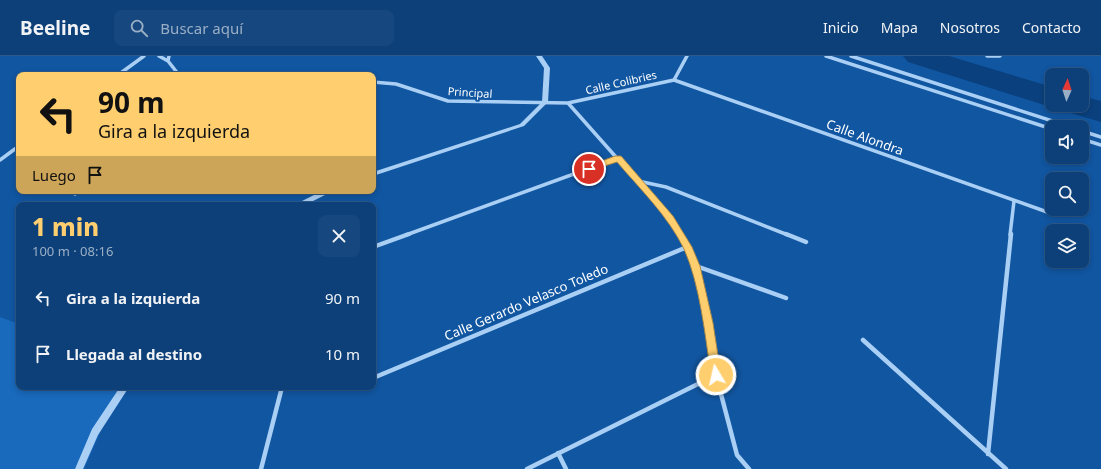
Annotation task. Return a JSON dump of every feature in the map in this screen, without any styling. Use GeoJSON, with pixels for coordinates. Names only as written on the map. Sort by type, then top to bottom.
{"type":"FeatureCollection","features":[{"type":"Feature","properties":{"kind":"street"},"geometry":{"type":"LineString","coordinates":[[122,72],[144,56]]}},
{"type":"Feature","properties":{"kind":"street"},"geometry":{"type":"LineString","coordinates":[[159,56],[168,61],[176,72]]}},
{"type":"Feature","properties":{"kind":"street"},"geometry":{"type":"LineString","coordinates":[[168,61],[169,56]]}},
{"type":"Feature","properties":{"kind":"street"},"geometry":{"type":"LineString","coordinates":[[376,173],[522,125],[545,102],[547,68],[539,56]]}},
{"type":"Feature","properties":{"kind":"street","name":"Calle Colibries"},"geometry":{"type":"LineString","coordinates":[[545,102],[568,103],[674,80],[687,56]]}},
{"type":"Feature","properties":{"kind":"street"},"geometry":{"type":"LineString","coordinates":[[829,56],[1045,127]]}},
{"type":"Feature","properties":{"kind":"street"},"geometry":{"type":"LineString","coordinates":[[850,56],[1049,120]]}},
{"type":"Feature","properties":{"kind":"street"},"geometry":{"type":"LineString","coordinates":[[987,56],[1000,56]]}},
{"type":"Feature","properties":{"kind":"street","name":"Calle Alondra"},"geometry":{"type":"LineString","coordinates":[[674,80],[1045,211]]}},
{"type":"Feature","properties":{"kind":"street","name":"Principal"},"geometry":{"type":"LineString","coordinates":[[376,82],[396,84],[448,101],[495,103],[545,102]]}},
{"type":"Feature","properties":{"kind":"street"},"geometry":{"type":"LineString","coordinates":[[568,103],[670,218],[687,247],[696,266],[708,323],[716,375],[737,455],[749,469]]}},
{"type":"Feature","properties":{"kind":"street"},"geometry":{"type":"LineString","coordinates":[[1089,133],[1101,137]]}},
{"type":"Feature","properties":{"kind":"street"},"geometry":{"type":"LineString","coordinates":[[1089,141],[1101,145]]}},
{"type":"Feature","properties":{"kind":"street"},"geometry":{"type":"LineString","coordinates":[[0,160],[16,148]]}},
{"type":"Feature","properties":{"kind":"street"},"geometry":{"type":"LineString","coordinates":[[376,246],[618,158]]}},
{"type":"Feature","properties":{"kind":"street"},"geometry":{"type":"LineString","coordinates":[[638,181],[666,187],[806,242]]}},
{"type":"Feature","properties":{"kind":"street"},"geometry":{"type":"LineString","coordinates":[[306,202],[321,194]]}},
{"type":"Feature","properties":{"kind":"street"},"geometry":{"type":"LineString","coordinates":[[988,454],[1014,201]]}},
{"type":"Feature","properties":{"kind":"street","name":"Calle Gerardo Velasco Toledo"},"geometry":{"type":"LineString","coordinates":[[376,377],[687,247]]}},
{"type":"Feature","properties":{"kind":"street"},"geometry":{"type":"LineString","coordinates":[[696,266],[786,298]]}},
{"type":"Feature","properties":{"kind":"street"},"geometry":{"type":"LineString","coordinates":[[863,340],[1006,469]]}},
{"type":"Feature","properties":{"kind":"street"},"geometry":{"type":"LineString","coordinates":[[526,469],[716,375]]}},
{"type":"Feature","properties":{"kind":"street"},"geometry":{"type":"LineString","coordinates":[[79,469],[95,432],[123,390]]}},
{"type":"Feature","properties":{"kind":"street"},"geometry":{"type":"LineString","coordinates":[[261,469],[281,390]]}},
{"type":"Feature","properties":{"kind":"street"},"geometry":{"type":"LineString","coordinates":[[558,453],[566,469]]}},
{"type":"Feature","properties":{"kind":"shaded area"},"geometry":{"type":"Polygon","coordinates":[[[0,317],[16,323],[16,390],[119,390],[84,469],[0,469],[0,317]]]}},
{"type":"Feature","properties":{"kind":"waterway"},"geometry":{"type":"LineString","coordinates":[[918,56],[1045,95]]}},
{"type":"Feature","properties":{"kind":"waterway"},"geometry":{"type":"LineString","coordinates":[[1089,108],[1101,112]]}},
{"type":"Feature","properties":{"kind":"route"},"geometry":{"type":"LineString","coordinates":[[589,169],[618,158],[670,218],[696,266],[708,323],[716,375]]}}]}
